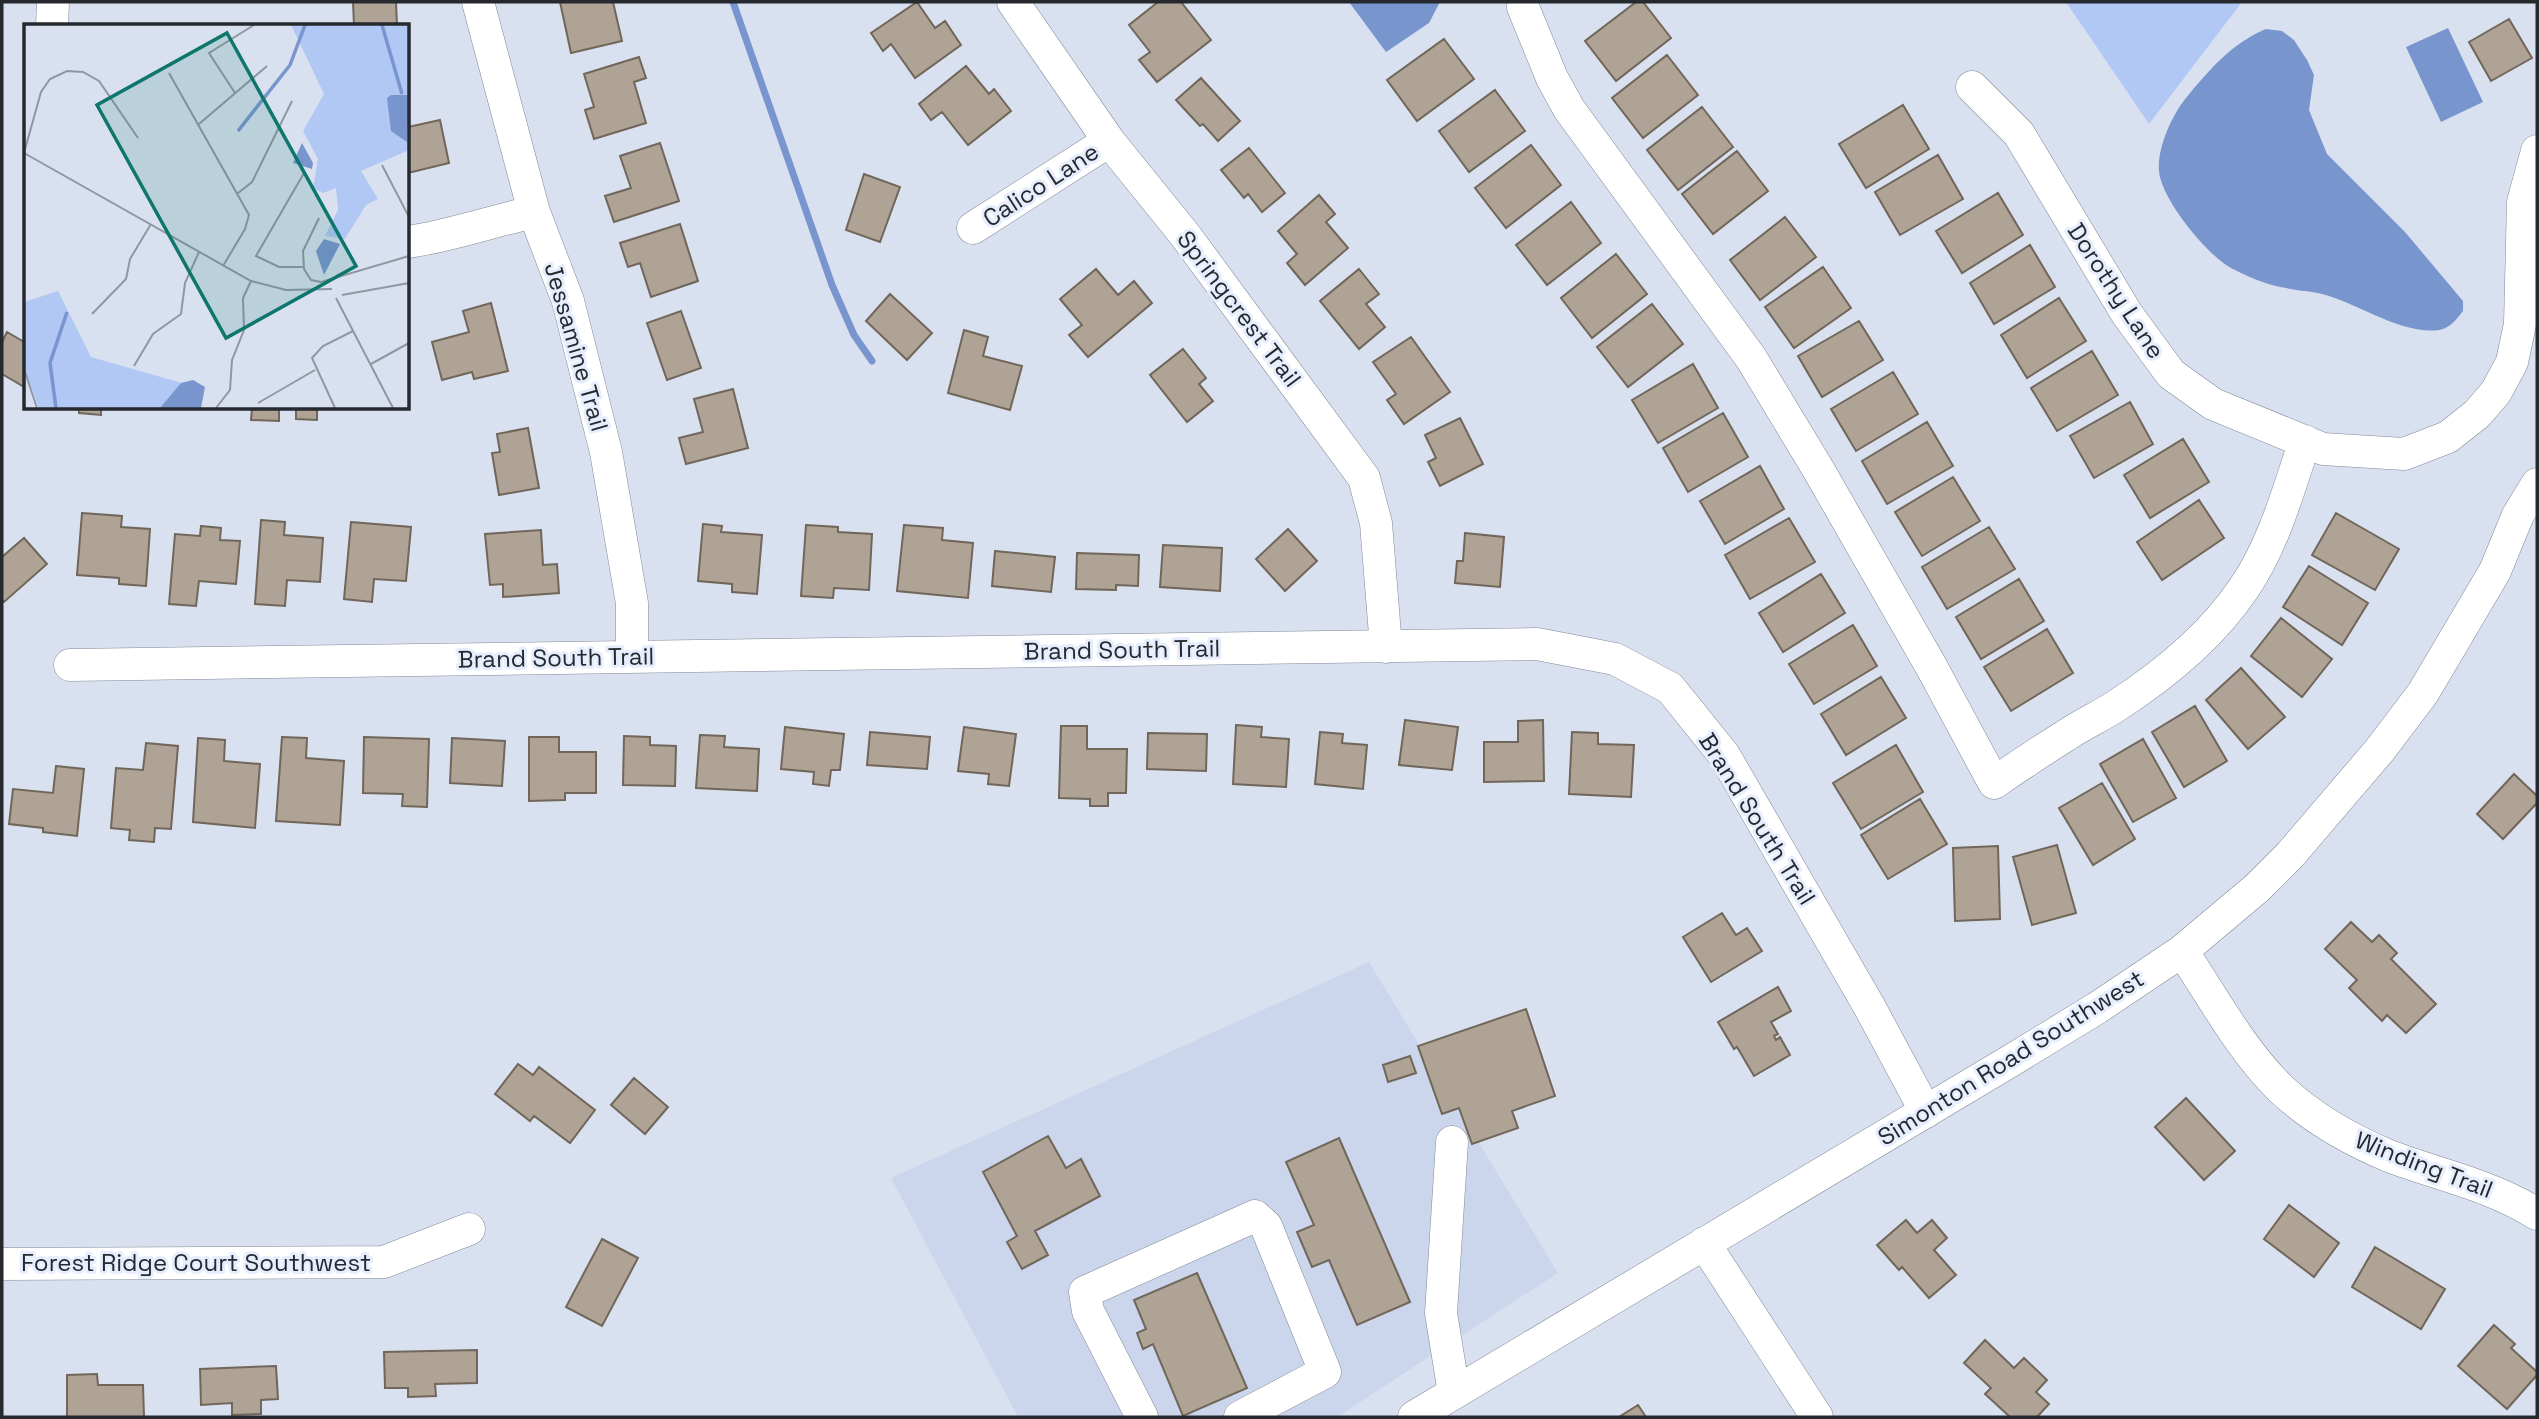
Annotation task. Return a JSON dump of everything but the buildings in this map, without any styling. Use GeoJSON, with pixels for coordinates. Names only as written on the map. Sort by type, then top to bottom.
{"type":"FeatureCollection","features":[{"type":"Feature","properties":{"kind":"street"},"geometry":{"type":"LineString","coordinates":[[52,24],[53,2]]}},
{"type":"Feature","properties":{"kind":"street","name":"Jessamine Trail"},"geometry":{"type":"LineString","coordinates":[[478,2],[534,212],[568,301],[606,452],[632,603],[632,657]]}},
{"type":"Feature","properties":{"kind":"street","name":"Springcrest Trail"},"geometry":{"type":"LineString","coordinates":[[1013,2],[1110,141],[1185,235],[1364,478],[1376,523],[1386,647]]}},
{"type":"Feature","properties":{"kind":"street"},"geometry":{"type":"LineString","coordinates":[[1523,7],[1552,78],[1569,109],[1751,358],[1931,666],[1994,783],[2066,735],[2115,707],[2166,671],[2202,638],[2244,589],[2262,558],[2305,441]]}},
{"type":"Feature","properties":{"kind":"street","name":"Dorothy Lane"},"geometry":{"type":"LineString","coordinates":[[1972,87],[2019,134],[2127,314],[2171,374],[2213,404],[2323,449],[2403,454],[2448,437],[2477,414],[2496,392],[2512,362],[2520,324],[2529,227],[2523,202],[2537,151]]}},
{"type":"Feature","properties":{"kind":"street","name":"Calico Lane"},"geometry":{"type":"LineString","coordinates":[[973,228],[1110,141]]}},
{"type":"Feature","properties":{"kind":"street"},"geometry":{"type":"LineString","coordinates":[[410,242],[534,212]]}},
{"type":"Feature","properties":{"kind":"street","name":"Simonton Road Southwest"},"geometry":{"type":"LineString","coordinates":[[1414,1417],[2097,1008],[2182,951],[2218,923],[2282,863],[2379,751],[2428,685],[2495,571],[2518,515],[2537,484]]}},
{"type":"Feature","properties":{"kind":"street","name":"Simonton Road Southwest"},"geometry":{"type":"LineString","coordinates":[[2495,571],[2537,519]]}},
{"type":"Feature","properties":{"kind":"street","name":"Brand South Trail"},"geometry":{"type":"LineString","coordinates":[[70,665],[1537,644],[1615,659],[1670,688],[1724,755],[1869,1006],[1926,1112]]}},
{"type":"Feature","properties":{"kind":"street","name":"Winding Trail"},"geometry":{"type":"LineString","coordinates":[[2182,951],[2252,1056],[2282,1089],[2316,1116],[2366,1146],[2482,1186],[2537,1214]]}},
{"type":"Feature","properties":{"kind":"street"},"geometry":{"type":"LineString","coordinates":[[1452,1142],[1441,1313],[1454,1393]]}},
{"type":"Feature","properties":{"kind":"street"},"geometry":{"type":"LineString","coordinates":[[1142,1417],[1088,1311],[1085,1292],[1255,1216],[1266,1226],[1325,1372],[1240,1417]]}},
{"type":"Feature","properties":{"kind":"street","name":"Forest Ridge Court Southwest"},"geometry":{"type":"LineString","coordinates":[[2,1264],[384,1262],[469,1229]]}},
{"type":"Feature","properties":{"kind":"street"},"geometry":{"type":"LineString","coordinates":[[1704,1242],[1817,1417]]}},
{"type":"Feature","properties":{"kind":"shaded area"},"geometry":{"type":"Polygon","coordinates":[[[1349,2],[1440,2],[1429,23],[1386,52],[1349,2]]]}},
{"type":"Feature","properties":{"kind":"shaded area"},"geometry":{"type":"Polygon","coordinates":[[[2066,2],[2242,2],[2149,124],[2066,2]]]}},
{"type":"Feature","properties":{"kind":"shaded area"},"geometry":{"type":"Polygon","coordinates":[[[2448,28],[2483,102],[2441,122],[2406,47],[2448,28]]]}},
{"type":"Feature","properties":{"kind":"shaded area"},"geometry":{"type":"Polygon","coordinates":[[[2266,29],[2282,31],[2294,40],[2307,60],[2314,75],[2309,110],[2327,154],[2405,232],[2463,301],[2463,311],[2446,327],[2439,330],[2410,328],[2336,298],[2279,287],[2251,277],[2221,261],[2198,239],[2176,211],[2159,171],[2160,152],[2171,123],[2186,98],[2222,58],[2242,42],[2266,29]]]}},
{"type":"Feature","properties":{"kind":"shaded area"},"geometry":{"type":"Polygon","coordinates":[[[1369,962],[1558,1273],[1337,1417],[1018,1417],[891,1178],[1369,962]]]}},
{"type":"Feature","properties":{"kind":"waterway"},"geometry":{"type":"LineString","coordinates":[[733,2],[832,285],[854,335],[872,361]]}}]}
